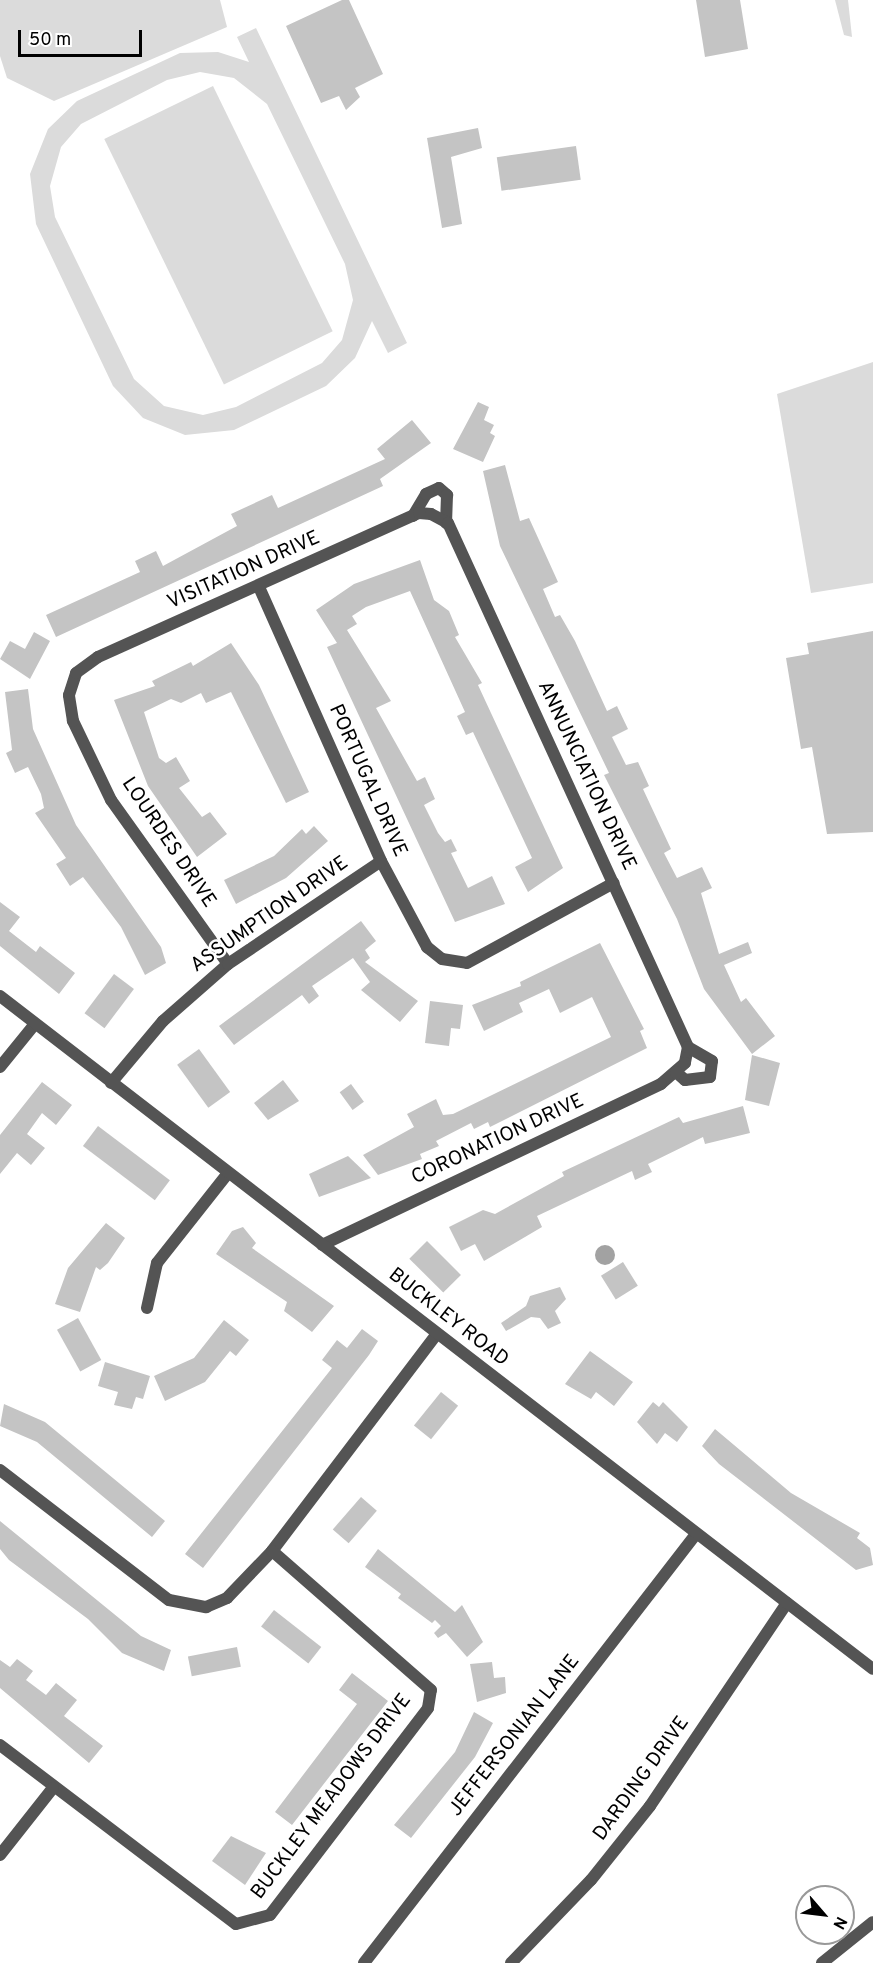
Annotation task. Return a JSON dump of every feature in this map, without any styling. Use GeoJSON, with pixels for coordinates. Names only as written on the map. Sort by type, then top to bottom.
{"type":"FeatureCollection","features":[{"type":"Feature","properties":{"kind":"street","name":"ANNUNCIATION DRIVE"},"geometry":{"type":"LineString","coordinates":[[413,516],[426,494],[439,488],[447,495],[446,523],[688,1047]]}},
{"type":"Feature","properties":{"kind":"street","name":"VISITATION DRIVE"},"geometry":{"type":"LineString","coordinates":[[76,673],[98,657],[259,587],[413,516],[431,513],[446,523]]}},
{"type":"Feature","properties":{"kind":"street","name":"PORTUGAL DRIVE"},"geometry":{"type":"LineString","coordinates":[[259,587],[381,861],[427,947],[442,959],[467,963],[614,883]]}},
{"type":"Feature","properties":{"kind":"street","name":"LOURDES DRIVE"},"geometry":{"type":"LineString","coordinates":[[76,673],[69,695],[73,721],[111,800],[228,964]]}},
{"type":"Feature","properties":{"kind":"street","name":"ASSUMPTION DRIVE"},"geometry":{"type":"LineString","coordinates":[[111,1083],[163,1021],[228,964],[381,861]]}},
{"type":"Feature","properties":{"kind":"street","name":"BUCKLEY ROAD"},"geometry":{"type":"LineString","coordinates":[[0,996],[873,1669]]}},
{"type":"Feature","properties":{"kind":"street"},"geometry":{"type":"LineString","coordinates":[[0,1067],[35,1024]]}},
{"type":"Feature","properties":{"kind":"street"},"geometry":{"type":"LineString","coordinates":[[688,1047],[712,1061],[710,1077],[684,1080],[680,1068],[688,1047]]}},
{"type":"Feature","properties":{"kind":"street","name":"CORONATION DRIVE"},"geometry":{"type":"LineString","coordinates":[[322,1245],[680,1068]]}},
{"type":"Feature","properties":{"kind":"street"},"geometry":{"type":"LineString","coordinates":[[147,1308],[157,1263],[228,1173]]}},
{"type":"Feature","properties":{"kind":"street"},"geometry":{"type":"LineString","coordinates":[[0,1470],[169,1600],[206,1607],[227,1598],[272,1551],[437,1334]]}},
{"type":"Feature","properties":{"kind":"street","name":"JEFFERSONIAN LANE"},"geometry":{"type":"LineString","coordinates":[[364,1963],[696,1534]]}},
{"type":"Feature","properties":{"kind":"street","name":"BUCKLEY MEADOWS DRIVE"},"geometry":{"type":"LineString","coordinates":[[0,1745],[52,1788],[236,1924],[270,1915],[428,1708],[432,1690],[272,1551]]}},
{"type":"Feature","properties":{"kind":"street","name":"DARDING DRIVE"},"geometry":{"type":"LineString","coordinates":[[511,1963],[591,1880],[650,1806],[787,1603]]}},
{"type":"Feature","properties":{"kind":"street"},"geometry":{"type":"LineString","coordinates":[[0,1855],[52,1788]]}},
{"type":"Feature","properties":{"kind":"street"},"geometry":{"type":"LineString","coordinates":[[822,1963],[873,1922]]}},
{"type":"Feature","properties":{"kind":"shaded area"},"geometry":{"type":"Polygon","coordinates":[[[0,0],[220,0],[227,27],[54,101],[7,78],[0,56],[0,0]]]}},
{"type":"Feature","properties":{"kind":"shaded area"},"geometry":{"type":"Polygon","coordinates":[[[835,0],[848,0],[852,37],[844,35],[835,0]]]}},
{"type":"Feature","properties":{"kind":"shaded area"},"geometry":{"type":"Polygon","coordinates":[[[256,28],[407,343],[388,353],[372,321],[355,358],[326,386],[234,430],[185,435],[143,418],[113,386],[36,224],[30,174],[48,129],[77,101],[180,53],[218,52],[249,62],[237,37],[256,28]],[[200,72],[167,80],[81,124],[61,147],[50,186],[55,217],[134,379],[164,406],[203,415],[236,407],[322,363],[342,340],[353,300],[345,264],[267,104],[234,78],[200,72]]]}},
{"type":"Feature","properties":{"kind":"shaded area"},"geometry":{"type":"Polygon","coordinates":[[[213,86],[333,331],[224,384],[104,139],[213,86]]]}},
{"type":"Feature","properties":{"kind":"shaded area"},"geometry":{"type":"Polygon","coordinates":[[[873,362],[873,583],[811,593],[777,394],[873,362]]]}},
{"type":"Feature","properties":{"kind":"shaded area"},"geometry":{"type":"Polygon","coordinates":[[[605,1245],[612,1248],[615,1255],[612,1262],[605,1265],[598,1262],[595,1255],[598,1248],[605,1245]]]}},
{"type":"Feature","properties":{"kind":"building"},"geometry":{"type":"Polygon","coordinates":[[[342,0],[349,0],[383,74],[355,88],[360,97],[346,110],[339,96],[321,103],[286,26],[342,0]]]}},
{"type":"Feature","properties":{"kind":"building"},"geometry":{"type":"Polygon","coordinates":[[[696,0],[740,0],[748,49],[705,57],[696,0]]]}},
{"type":"Feature","properties":{"kind":"building"},"geometry":{"type":"Polygon","coordinates":[[[478,128],[482,148],[451,157],[462,224],[442,228],[427,138],[478,128]]]}},
{"type":"Feature","properties":{"kind":"building"},"geometry":{"type":"Polygon","coordinates":[[[576,146],[581,180],[502,191],[497,157],[576,146]]]}},
{"type":"Feature","properties":{"kind":"building"},"geometry":{"type":"Polygon","coordinates":[[[478,402],[489,407],[484,420],[494,425],[490,433],[495,436],[483,462],[453,449],[478,402]]]}},
{"type":"Feature","properties":{"kind":"building"},"geometry":{"type":"Polygon","coordinates":[[[412,420],[431,443],[380,479],[383,486],[56,637],[46,615],[140,572],[135,561],[156,551],[163,566],[237,526],[231,514],[272,495],[278,508],[385,459],[377,449],[412,420]]]}},
{"type":"Feature","properties":{"kind":"building"},"geometry":{"type":"Polygon","coordinates":[[[505,465],[520,521],[529,518],[558,582],[543,589],[555,617],[560,615],[575,641],[607,711],[617,706],[628,729],[612,737],[626,765],[638,762],[649,786],[643,789],[671,849],[664,853],[677,878],[702,867],[712,888],[701,893],[719,954],[748,942],[752,953],[724,965],[741,1002],[746,998],[775,1036],[752,1054],[704,989],[677,919],[604,775],[609,773],[500,546],[483,471],[505,465]]]}},
{"type":"Feature","properties":{"kind":"building"},"geometry":{"type":"Polygon","coordinates":[[[420,560],[434,600],[449,611],[459,635],[455,637],[482,683],[478,685],[563,868],[528,892],[515,867],[532,858],[473,732],[466,735],[457,716],[465,712],[410,591],[366,607],[352,616],[357,624],[347,630],[391,701],[376,708],[417,781],[425,777],[435,799],[424,805],[445,842],[451,839],[457,851],[451,853],[468,888],[492,876],[505,904],[455,922],[327,647],[337,643],[316,610],[354,584],[420,560]]]}},
{"type":"Feature","properties":{"kind":"building"},"geometry":{"type":"Polygon","coordinates":[[[873,631],[873,832],[827,834],[812,747],[801,749],[786,658],[809,654],[807,643],[873,631]]]}},
{"type":"Feature","properties":{"kind":"building"},"geometry":{"type":"Polygon","coordinates":[[[34,632],[50,641],[30,679],[0,659],[10,641],[25,649],[34,632]]]}},
{"type":"Feature","properties":{"kind":"building"},"geometry":{"type":"Polygon","coordinates":[[[231,643],[259,685],[309,792],[286,803],[231,692],[206,703],[201,693],[181,703],[171,699],[144,712],[159,758],[166,763],[176,757],[190,781],[179,788],[202,817],[210,812],[227,834],[197,857],[148,786],[114,700],[155,686],[152,681],[191,662],[193,666],[231,643]]]}},
{"type":"Feature","properties":{"kind":"building"},"geometry":{"type":"Polygon","coordinates":[[[28,689],[33,729],[76,825],[161,947],[166,963],[145,975],[121,927],[83,877],[70,886],[56,864],[66,858],[35,813],[44,808],[41,794],[28,767],[15,773],[6,753],[12,750],[5,692],[28,689]]]}},
{"type":"Feature","properties":{"kind":"building"},"geometry":{"type":"Polygon","coordinates":[[[314,826],[328,841],[286,878],[236,904],[224,880],[274,856],[302,829],[306,834],[314,826]]]}},
{"type":"Feature","properties":{"kind":"building"},"geometry":{"type":"Polygon","coordinates":[[[0,902],[20,917],[9,931],[36,952],[40,946],[75,973],[59,994],[0,946],[0,902]]]}},
{"type":"Feature","properties":{"kind":"building"},"geometry":{"type":"Polygon","coordinates":[[[361,921],[376,941],[365,950],[370,958],[365,962],[418,1001],[400,1022],[361,990],[370,982],[353,958],[312,986],[319,996],[309,1004],[302,995],[234,1045],[219,1026],[361,921]]]}},
{"type":"Feature","properties":{"kind":"building"},"geometry":{"type":"Polygon","coordinates":[[[600,943],[644,1029],[640,1031],[647,1048],[490,1127],[488,1122],[474,1129],[471,1123],[436,1141],[439,1146],[420,1154],[422,1159],[378,1175],[363,1155],[414,1127],[407,1114],[436,1099],[443,1115],[453,1114],[611,1037],[592,997],[560,1013],[549,989],[519,1003],[523,1012],[484,1031],[472,1005],[521,986],[520,982],[600,943]]]}},
{"type":"Feature","properties":{"kind":"building"},"geometry":{"type":"Polygon","coordinates":[[[114,974],[134,989],[104,1028],[85,1013],[114,974]]]}},
{"type":"Feature","properties":{"kind":"building"},"geometry":{"type":"Polygon","coordinates":[[[430,1001],[463,1005],[460,1029],[451,1028],[449,1046],[425,1043],[430,1001]]]}},
{"type":"Feature","properties":{"kind":"building"},"geometry":{"type":"Polygon","coordinates":[[[199,1049],[230,1092],[208,1108],[177,1065],[199,1049]]]}},
{"type":"Feature","properties":{"kind":"building"},"geometry":{"type":"Polygon","coordinates":[[[752,1055],[780,1063],[769,1106],[745,1100],[752,1055]]]}},
{"type":"Feature","properties":{"kind":"building"},"geometry":{"type":"Polygon","coordinates":[[[283,1080],[299,1101],[268,1120],[254,1103],[283,1080]]]}},
{"type":"Feature","properties":{"kind":"building"},"geometry":{"type":"Polygon","coordinates":[[[42,1082],[72,1105],[56,1125],[42,1113],[27,1134],[45,1148],[31,1165],[17,1153],[0,1174],[0,1135],[42,1082]]]}},
{"type":"Feature","properties":{"kind":"building"},"geometry":{"type":"Polygon","coordinates":[[[351,1084],[364,1102],[353,1110],[340,1092],[351,1084]]]}},
{"type":"Feature","properties":{"kind":"building"},"geometry":{"type":"Polygon","coordinates":[[[743,1106],[750,1133],[705,1144],[703,1137],[648,1164],[652,1172],[635,1180],[632,1171],[537,1216],[542,1227],[484,1261],[475,1244],[461,1251],[449,1227],[483,1210],[495,1214],[564,1176],[562,1172],[679,1117],[683,1123],[743,1106]]]}},
{"type":"Feature","properties":{"kind":"building"},"geometry":{"type":"Polygon","coordinates":[[[98,1126],[170,1180],[155,1200],[83,1146],[98,1126]]]}},
{"type":"Feature","properties":{"kind":"building"},"geometry":{"type":"Polygon","coordinates":[[[348,1156],[371,1178],[319,1197],[309,1174],[348,1156]]]}},
{"type":"Feature","properties":{"kind":"building"},"geometry":{"type":"Polygon","coordinates":[[[106,1223],[125,1238],[108,1263],[100,1270],[96,1267],[80,1312],[55,1304],[68,1268],[106,1223]]]}},
{"type":"Feature","properties":{"kind":"building"},"geometry":{"type":"Polygon","coordinates":[[[243,1227],[256,1243],[252,1248],[334,1306],[312,1332],[284,1311],[287,1302],[216,1254],[232,1231],[243,1227]]]}},
{"type":"Feature","properties":{"kind":"building"},"geometry":{"type":"Polygon","coordinates":[[[427,1241],[461,1275],[443,1293],[409,1259],[427,1241]]]}},
{"type":"Feature","properties":{"kind":"building"},"geometry":{"type":"Polygon","coordinates":[[[623,1262],[638,1286],[616,1300],[601,1276],[623,1262]]]}},
{"type":"Feature","properties":{"kind":"building"},"geometry":{"type":"Polygon","coordinates":[[[560,1287],[566,1299],[555,1311],[561,1323],[548,1329],[540,1318],[531,1317],[506,1331],[501,1323],[526,1306],[530,1296],[560,1287]]]}},
{"type":"Feature","properties":{"kind":"building"},"geometry":{"type":"Polygon","coordinates":[[[78,1318],[101,1360],[80,1372],[57,1330],[78,1318]]]}},
{"type":"Feature","properties":{"kind":"building"},"geometry":{"type":"Polygon","coordinates":[[[224,1320],[249,1340],[236,1356],[230,1351],[205,1382],[165,1401],[154,1376],[194,1358],[224,1320]]]}},
{"type":"Feature","properties":{"kind":"building"},"geometry":{"type":"Polygon","coordinates":[[[362,1329],[378,1341],[369,1355],[203,1568],[185,1554],[332,1368],[322,1360],[337,1340],[347,1348],[362,1329]]]}},
{"type":"Feature","properties":{"kind":"building"},"geometry":{"type":"Polygon","coordinates":[[[590,1351],[633,1382],[614,1406],[596,1392],[591,1399],[565,1384],[590,1351]]]}},
{"type":"Feature","properties":{"kind":"building"},"geometry":{"type":"Polygon","coordinates":[[[105,1362],[150,1376],[143,1399],[136,1397],[132,1409],[114,1405],[118,1392],[98,1386],[105,1362]]]}},
{"type":"Feature","properties":{"kind":"building"},"geometry":{"type":"Polygon","coordinates":[[[441,1392],[458,1406],[431,1439],[414,1425],[441,1392]]]}},
{"type":"Feature","properties":{"kind":"building"},"geometry":{"type":"Polygon","coordinates":[[[653,1402],[659,1407],[663,1402],[688,1427],[677,1442],[665,1433],[657,1444],[637,1422],[653,1402]]]}},
{"type":"Feature","properties":{"kind":"building"},"geometry":{"type":"Polygon","coordinates":[[[4,1404],[45,1422],[165,1521],[152,1537],[37,1442],[0,1426],[4,1404]]]}},
{"type":"Feature","properties":{"kind":"building"},"geometry":{"type":"Polygon","coordinates":[[[715,1429],[791,1493],[860,1533],[857,1538],[870,1548],[873,1565],[856,1570],[719,1464],[702,1446],[715,1429]]]}},
{"type":"Feature","properties":{"kind":"building"},"geometry":{"type":"Polygon","coordinates":[[[361,1497],[377,1511],[349,1543],[333,1529],[361,1497]]]}},
{"type":"Feature","properties":{"kind":"building"},"geometry":{"type":"Polygon","coordinates":[[[0,1521],[141,1636],[171,1650],[164,1671],[122,1653],[88,1619],[9,1560],[0,1549],[0,1521]]]}},
{"type":"Feature","properties":{"kind":"building"},"geometry":{"type":"Polygon","coordinates":[[[378,1549],[455,1612],[462,1605],[483,1642],[467,1657],[446,1633],[438,1638],[434,1633],[441,1626],[435,1620],[432,1623],[398,1598],[401,1594],[365,1567],[378,1549]]]}},
{"type":"Feature","properties":{"kind":"building"},"geometry":{"type":"Polygon","coordinates":[[[274,1610],[321,1647],[308,1663],[261,1627],[274,1610]]]}},
{"type":"Feature","properties":{"kind":"building"},"geometry":{"type":"Polygon","coordinates":[[[237,1647],[241,1667],[192,1676],[188,1657],[237,1647]]]}},
{"type":"Feature","properties":{"kind":"building"},"geometry":{"type":"Polygon","coordinates":[[[17,1659],[33,1671],[26,1680],[46,1695],[56,1683],[77,1700],[64,1716],[103,1746],[89,1763],[0,1688],[0,1660],[10,1667],[17,1659]]]}},
{"type":"Feature","properties":{"kind":"building"},"geometry":{"type":"Polygon","coordinates":[[[492,1662],[494,1678],[505,1677],[506,1693],[477,1702],[470,1664],[492,1662]]]}},
{"type":"Feature","properties":{"kind":"building"},"geometry":{"type":"Polygon","coordinates":[[[352,1673],[388,1701],[292,1825],[275,1812],[357,1704],[339,1690],[352,1673]]]}},
{"type":"Feature","properties":{"kind":"building"},"geometry":{"type":"Polygon","coordinates":[[[474,1712],[493,1723],[475,1757],[411,1838],[394,1825],[455,1752],[474,1712]]]}},
{"type":"Feature","properties":{"kind":"building"},"geometry":{"type":"Polygon","coordinates":[[[231,1836],[266,1853],[245,1885],[212,1861],[231,1836]]]}}]}
